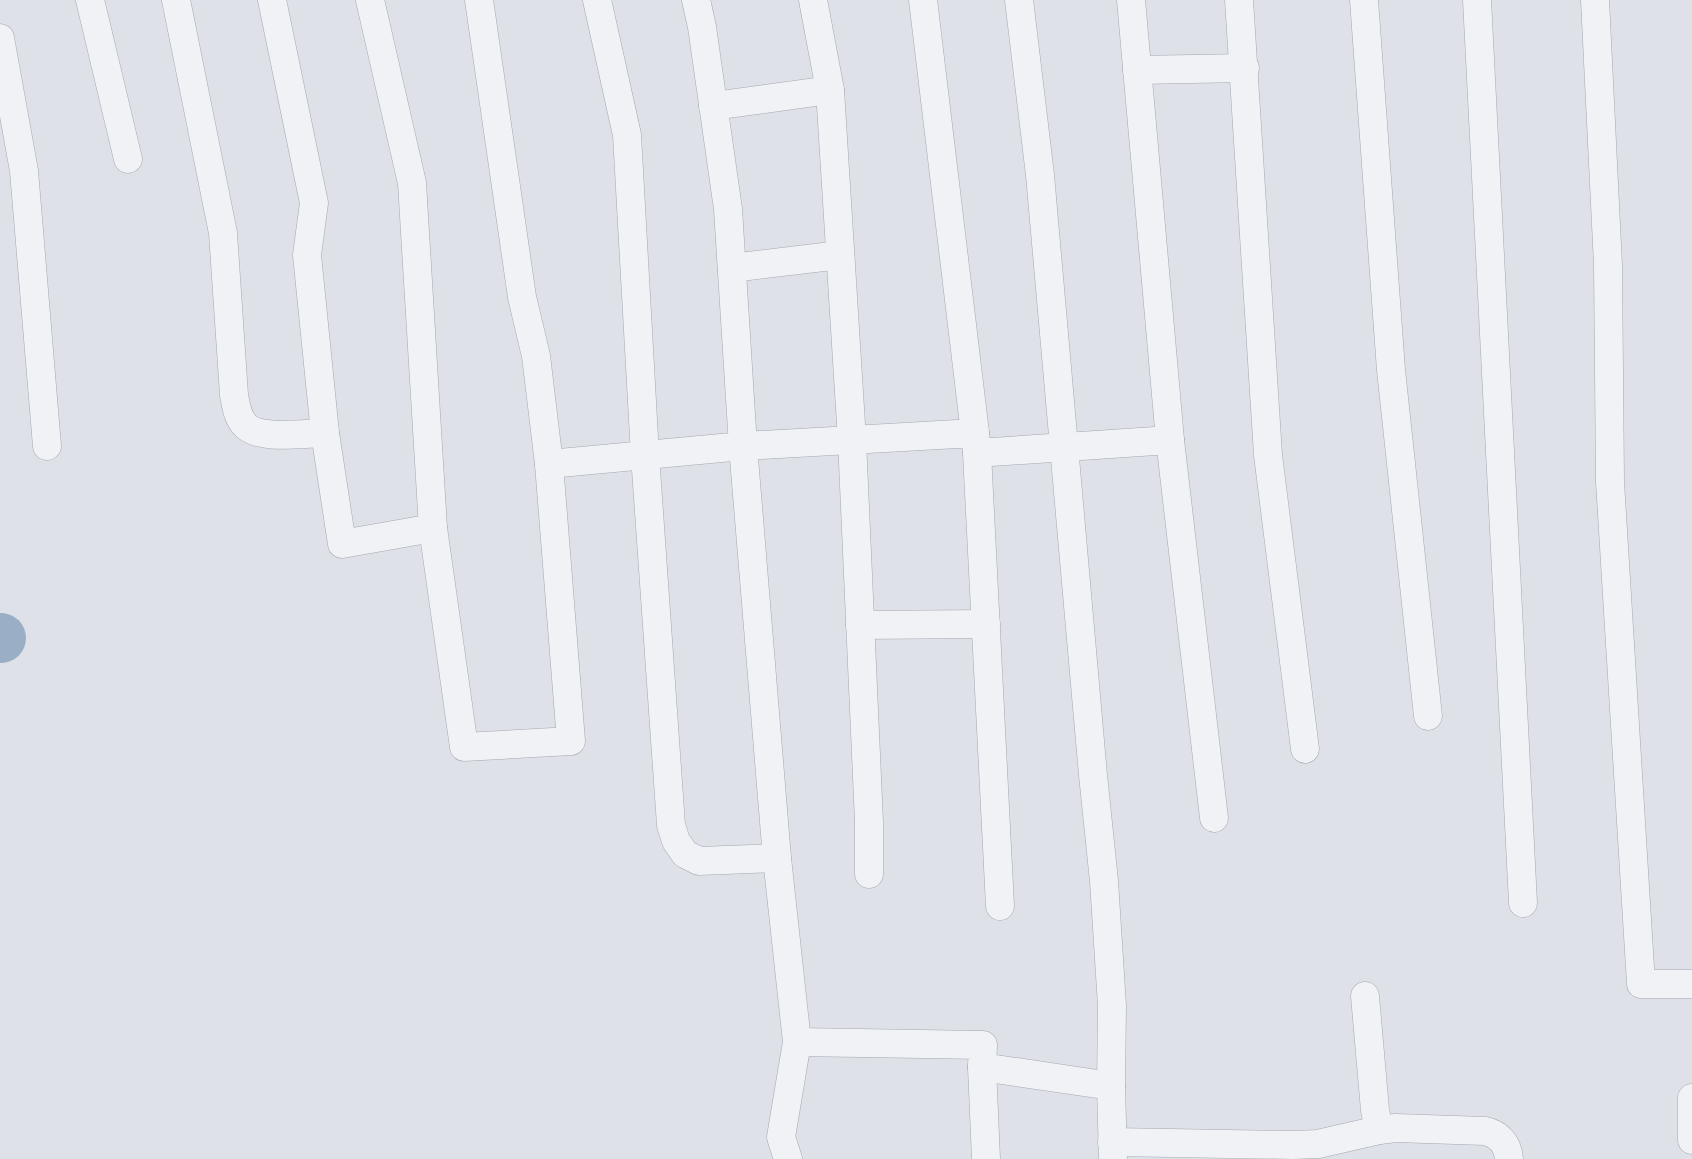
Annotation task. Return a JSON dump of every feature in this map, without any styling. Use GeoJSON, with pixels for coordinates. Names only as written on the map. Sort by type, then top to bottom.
{"type":"FeatureCollection","features":[{"type":"Feature","properties":{"kind":"street"},"geometry":{"type":"LineString","coordinates":[[90,0],[128,159]]}},
{"type":"Feature","properties":{"kind":"street"},"geometry":{"type":"LineString","coordinates":[[176,0],[223,233],[234,394],[238,414],[245,426],[256,433],[325,433]]}},
{"type":"Feature","properties":{"kind":"street"},"geometry":{"type":"LineString","coordinates":[[272,0],[314,203],[307,255],[325,433],[342,544],[432,528]]}},
{"type":"Feature","properties":{"kind":"street"},"geometry":{"type":"LineString","coordinates":[[370,0],[412,182],[432,528],[464,747],[571,741],[549,464],[536,356],[522,297],[479,0]]}},
{"type":"Feature","properties":{"kind":"street"},"geometry":{"type":"LineString","coordinates":[[597,0],[627,136],[645,455],[671,825],[676,841],[685,854],[699,861],[777,858]]}},
{"type":"Feature","properties":{"kind":"street"},"geometry":{"type":"LineString","coordinates":[[696,0],[702,27],[728,209],[743,446],[777,858],[797,1042],[781,1137],[788,1159]]}},
{"type":"Feature","properties":{"kind":"street"},"geometry":{"type":"LineString","coordinates":[[814,0],[830,90],[852,440],[869,822],[868,874]]}},
{"type":"Feature","properties":{"kind":"street"},"geometry":{"type":"LineString","coordinates":[[923,0],[976,443],[1000,906]]}},
{"type":"Feature","properties":{"kind":"street"},"geometry":{"type":"LineString","coordinates":[[1019,0],[1040,175],[1104,881],[1112,1006],[1112,1150],[1293,1145],[1314,1151],[1342,1139],[1396,1128],[1495,1133],[1505,1143],[1509,1159]]}},
{"type":"Feature","properties":{"kind":"street"},"geometry":{"type":"LineString","coordinates":[[1131,0],[1170,440],[1214,818]]}},
{"type":"Feature","properties":{"kind":"street"},"geometry":{"type":"LineString","coordinates":[[1239,0],[1245,68],[1268,455],[1305,749]]}},
{"type":"Feature","properties":{"kind":"street"},"geometry":{"type":"LineString","coordinates":[[1364,0],[1391,370],[1428,716]]}},
{"type":"Feature","properties":{"kind":"street"},"geometry":{"type":"LineString","coordinates":[[1476,0],[1523,903]]}},
{"type":"Feature","properties":{"kind":"street"},"geometry":{"type":"LineString","coordinates":[[1595,0],[1608,265],[1610,482],[1642,984],[1692,984]]}},
{"type":"Feature","properties":{"kind":"street"},"geometry":{"type":"LineString","coordinates":[[0,38],[24,171],[47,446]]}},
{"type":"Feature","properties":{"kind":"street"},"geometry":{"type":"LineString","coordinates":[[1137,70],[1245,68]]}},
{"type":"Feature","properties":{"kind":"street"},"geometry":{"type":"LineString","coordinates":[[713,106],[830,90]]}},
{"type":"Feature","properties":{"kind":"street"},"geometry":{"type":"LineString","coordinates":[[732,268],[840,255]]}},
{"type":"Feature","properties":{"kind":"street"},"geometry":{"type":"LineString","coordinates":[[549,464],[743,446],[852,440],[1065,447],[1170,440]]}},
{"type":"Feature","properties":{"kind":"street"},"geometry":{"type":"LineString","coordinates":[[860,625],[986,624]]}},
{"type":"Feature","properties":{"kind":"street"},"geometry":{"type":"LineString","coordinates":[[1365,996],[1375,1110],[1379,1130]]}},
{"type":"Feature","properties":{"kind":"street"},"geometry":{"type":"LineString","coordinates":[[797,1042],[983,1045],[982,1066],[986,1159]]}},
{"type":"Feature","properties":{"kind":"street"},"geometry":{"type":"LineString","coordinates":[[982,1066],[1111,1086]]}},
{"type":"Feature","properties":{"kind":"street"},"geometry":{"type":"LineString","coordinates":[[1692,1098],[1692,1140]]}}]}
